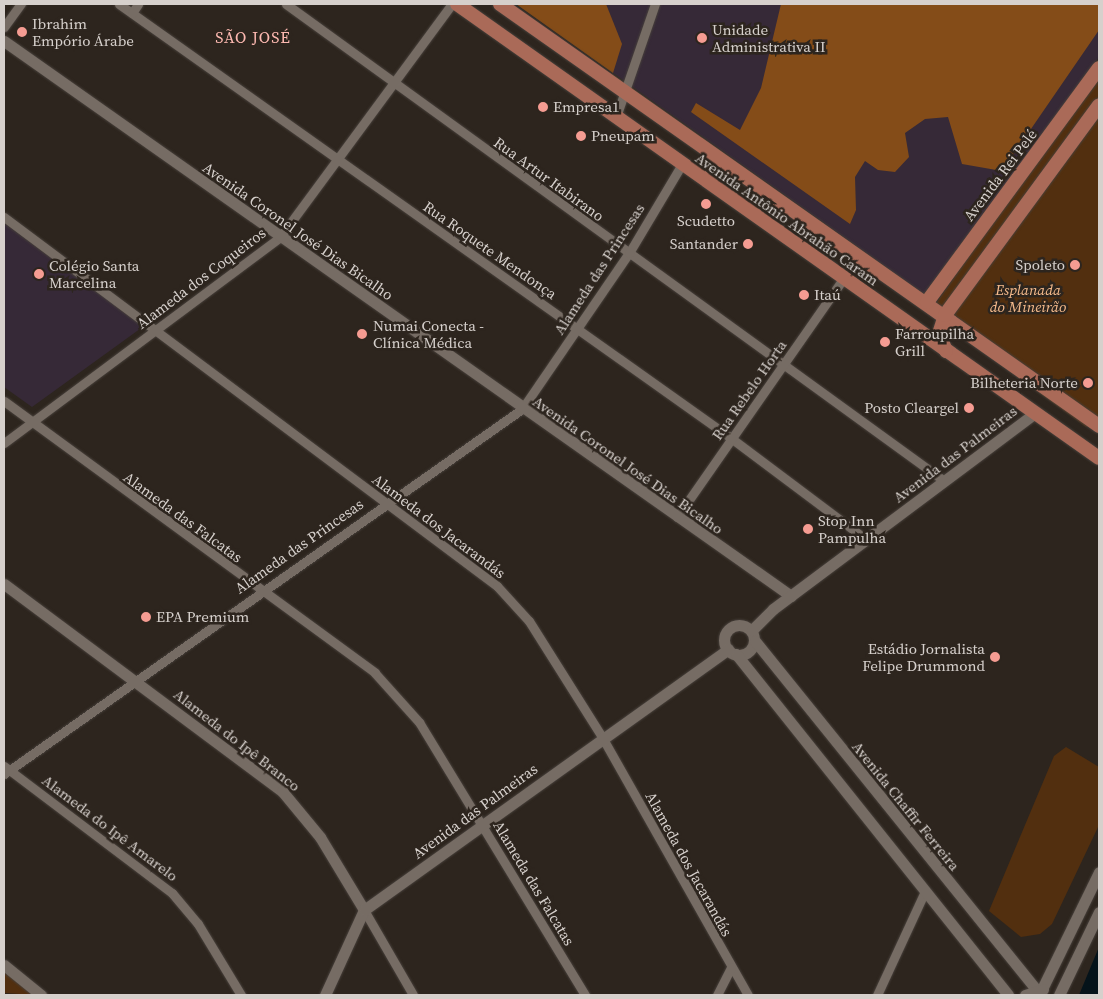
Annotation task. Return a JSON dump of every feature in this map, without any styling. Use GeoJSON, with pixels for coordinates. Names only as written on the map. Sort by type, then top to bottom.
{"type":"FeatureCollection","features":[{"type":"Feature","properties":{"kind":"main road","name":"Avenida Antônio Abrahão Caram"},"geometry":{"type":"LineString","coordinates":[[457,4],[843,279],[1099,458]]}},
{"type":"Feature","properties":{"kind":"main road","name":"Avenida Antônio Abrahão Caram"},"geometry":{"type":"LineString","coordinates":[[500,4],[626,90],[927,302],[1099,426]]}},
{"type":"Feature","properties":{"kind":"main road","name":"Avenida Rei Pelé"},"geometry":{"type":"LineString","coordinates":[[927,302],[1094,79],[1099,68]]}},
{"type":"Feature","properties":{"kind":"main road"},"geometry":{"type":"LineString","coordinates":[[946,351],[939,334],[945,315],[1009,225],[1099,105]]}},
{"type":"Feature","properties":{"kind":"main road"},"geometry":{"type":"LineString","coordinates":[[1009,225],[1012,186]]}},
{"type":"Feature","properties":{"kind":"street"},"geometry":{"type":"LineString","coordinates":[[4,27],[21,4]]}},
{"type":"Feature","properties":{"kind":"street","name":"Rua Roquete Mendonça"},"geometry":{"type":"LineString","coordinates":[[118,4],[731,438],[866,540]]}},
{"type":"Feature","properties":{"kind":"street"},"geometry":{"type":"LineString","coordinates":[[132,13],[138,4]]}},
{"type":"Feature","properties":{"kind":"street","name":"Rua Artur Itabirano"},"geometry":{"type":"LineString","coordinates":[[286,4],[943,480]]}},
{"type":"Feature","properties":{"kind":"street","name":"Alameda dos Coqueiros"},"geometry":{"type":"LineString","coordinates":[[4,443],[280,236],[340,161],[452,4]]}},
{"type":"Feature","properties":{"kind":"street"},"geometry":{"type":"LineString","coordinates":[[616,117],[656,4]]}},
{"type":"Feature","properties":{"kind":"street","name":"Avenida Coronel José Dias Bicalho"},"geometry":{"type":"LineString","coordinates":[[4,41],[677,517],[788,598]]}},
{"type":"Feature","properties":{"kind":"street","name":"Alameda das Princesas"},"geometry":{"type":"LineString","coordinates":[[6,770],[136,680],[259,590],[522,408],[629,253],[682,164]]}},
{"type":"Feature","properties":{"kind":"street","name":"Alameda dos Jacarandás"},"geometry":{"type":"LineString","coordinates":[[4,216],[497,586],[529,620],[602,737],[748,995]]}},
{"type":"Feature","properties":{"kind":"street","name":"Rua Rebelo Horta"},"geometry":{"type":"LineString","coordinates":[[677,517],[843,279]]}},
{"type":"Feature","properties":{"kind":"street","name":"Alameda das Falcatas"},"geometry":{"type":"LineString","coordinates":[[4,401],[30,423],[375,673],[400,699],[482,823],[585,995]]}},
{"type":"Feature","properties":{"kind":"street","name":"Avenida das Palmeiras"},"geometry":{"type":"LineString","coordinates":[[740,624],[773,609],[1035,413]]}},
{"type":"Feature","properties":{"kind":"street","name":"Alameda do Ipê Branco"},"geometry":{"type":"LineString","coordinates":[[4,584],[136,680],[292,801],[364,910],[413,995]]}},
{"type":"Feature","properties":{"kind":"street","name":"Avenida das Palmeiras"},"geometry":{"type":"LineString","coordinates":[[325,995],[364,910],[482,823],[729,648],[751,650],[753,635],[773,609]]}},
{"type":"Feature","properties":{"kind":"street"},"geometry":{"type":"LineString","coordinates":[[753,635],[740,624],[727,631],[729,648],[1008,995]]}},
{"type":"Feature","properties":{"kind":"street","name":"Avenida Chaffir Ferreira"},"geometry":{"type":"LineString","coordinates":[[753,635],[1040,989]]}},
{"type":"Feature","properties":{"kind":"street","name":"Alameda do Ipê Amarelo"},"geometry":{"type":"LineString","coordinates":[[6,770],[172,893],[198,924],[241,995]]}},
{"type":"Feature","properties":{"kind":"street"},"geometry":{"type":"LineString","coordinates":[[1024,995],[1040,989],[1099,872]]}},
{"type":"Feature","properties":{"kind":"street"},"geometry":{"type":"LineString","coordinates":[[877,995],[925,890]]}},
{"type":"Feature","properties":{"kind":"street"},"geometry":{"type":"LineString","coordinates":[[1058,995],[1099,912]]}},
{"type":"Feature","properties":{"kind":"street"},"geometry":{"type":"LineString","coordinates":[[4,965],[41,995]]}},
{"type":"Feature","properties":{"kind":"street"},"geometry":{"type":"LineString","coordinates":[[717,995],[731,967]]}},
{"type":"Feature","properties":{"kind":"street"},"geometry":{"type":"LineString","coordinates":[[1040,989],[1053,995]]}},
{"type":"Feature","properties":{"kind":"shaded area"},"geometry":{"type":"Polygon","coordinates":[[[516,4],[1099,4],[1099,57],[924,294],[516,4]]]}},
{"type":"Feature","properties":{"kind":"shaded area"},"geometry":{"type":"Polygon","coordinates":[[[516,4],[606,4],[622,44],[613,73],[516,4]]]}},
{"type":"Feature","properties":{"kind":"shaded area"},"geometry":{"type":"Polygon","coordinates":[[[781,4],[1099,4],[1099,30],[1002,171],[962,164],[948,117],[925,119],[905,133],[909,157],[895,172],[878,170],[865,161],[855,177],[856,210],[850,224],[691,112],[696,103],[740,130],[761,88],[781,4]]]}},
{"type":"Feature","properties":{"kind":"shaded area","name":"Colégio Santa Marcelina"},"geometry":{"type":"Polygon","coordinates":[[[4,223],[144,326],[32,407],[4,387],[4,223]]]}},
{"type":"Feature","properties":{"kind":"shaded area"},"geometry":{"type":"Polygon","coordinates":[[[1099,947],[1099,995],[1079,995],[1099,947]]]}},
{"type":"Feature","properties":{"kind":"green space","name":"Esplanada do Mineirão"},"geometry":{"type":"Polygon","coordinates":[[[1099,73],[1099,420],[1086,427],[929,313],[1099,73]]]}},
{"type":"Feature","properties":{"kind":"green space"},"geometry":{"type":"Polygon","coordinates":[[[1066,747],[1099,767],[1099,825],[1052,924],[1040,934],[1021,937],[989,911],[1054,756],[1066,747]]]}},
{"type":"Feature","properties":{"kind":"green space"},"geometry":{"type":"Polygon","coordinates":[[[4,968],[37,995],[4,993],[4,968]]]}},
{"type":"Feature","properties":{"kind":"place","name":"Ibrahim Empório Árabe"},"geometry":{"type":"Point","coordinates":[22,32]}},
{"type":"Feature","properties":{"kind":"place","name":"Unidade Administrativa II"},"geometry":{"type":"Point","coordinates":[702,38]}},
{"type":"Feature","properties":{"kind":"place","name":"Empresa1"},"geometry":{"type":"Point","coordinates":[543,107]}},
{"type":"Feature","properties":{"kind":"place","name":"Pneupam"},"geometry":{"type":"Point","coordinates":[581,136]}},
{"type":"Feature","properties":{"kind":"place","name":"Scudetto"},"geometry":{"type":"Point","coordinates":[706,204]}},
{"type":"Feature","properties":{"kind":"place","name":"Santander"},"geometry":{"type":"Point","coordinates":[748,244]}},
{"type":"Feature","properties":{"kind":"place","name":"Spoleto"},"geometry":{"type":"Point","coordinates":[1075,265]}},
{"type":"Feature","properties":{"kind":"place","name":"Colégio Santa Marcelina"},"geometry":{"type":"Point","coordinates":[39,274]}},
{"type":"Feature","properties":{"kind":"place","name":"Itaú"},"geometry":{"type":"Point","coordinates":[804,295]}},
{"type":"Feature","properties":{"kind":"place","name":"Numai Conecta - Clínica Médica"},"geometry":{"type":"Point","coordinates":[362,334]}},
{"type":"Feature","properties":{"kind":"place","name":"Farroupilha Grill"},"geometry":{"type":"Point","coordinates":[885,342]}},
{"type":"Feature","properties":{"kind":"place","name":"Bilheteria Norte"},"geometry":{"type":"Point","coordinates":[1088,383]}},
{"type":"Feature","properties":{"kind":"place","name":"Posto Cleargel"},"geometry":{"type":"Point","coordinates":[969,408]}},
{"type":"Feature","properties":{"kind":"place","name":"Stop Inn Pampulha"},"geometry":{"type":"Point","coordinates":[808,529]}},
{"type":"Feature","properties":{"kind":"place","name":"EPA Premium"},"geometry":{"type":"Point","coordinates":[146,617]}},
{"type":"Feature","properties":{"kind":"place","name":"Estádio Jornalista Felipe Drummond"},"geometry":{"type":"Point","coordinates":[995,657]}},
{"type":"Feature","properties":{"kind":"district","name":"SÃO JOSÉ"},"geometry":{"type":"Point","coordinates":[253,37]}}]}
